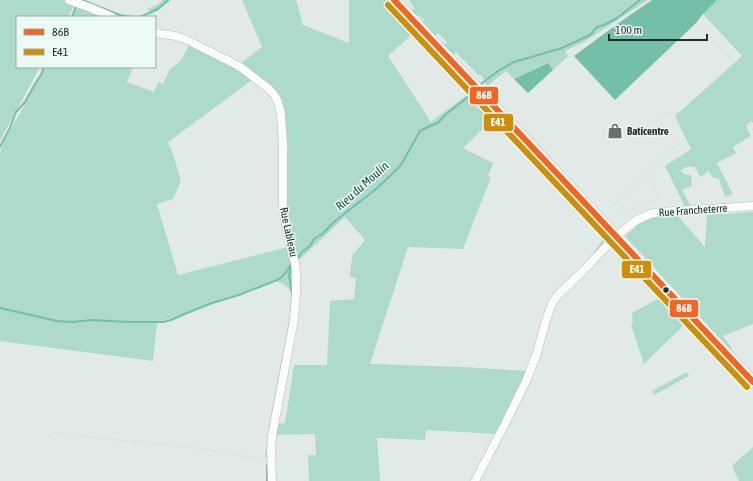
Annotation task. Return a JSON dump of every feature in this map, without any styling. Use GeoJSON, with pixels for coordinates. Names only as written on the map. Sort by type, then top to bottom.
{"type":"FeatureCollection","features":[{"type":"Feature","properties":{"kind":"main road"},"geometry":{"type":"LineString","coordinates":[[394,0],[753,382]]}},
{"type":"Feature","properties":{"kind":"street"},"geometry":{"type":"LineString","coordinates":[[68,0],[110,16]]}},
{"type":"Feature","properties":{"kind":"street","name":"Rue Lableau"},"geometry":{"type":"LineString","coordinates":[[156,33],[176,36],[187,40],[239,66],[269,90],[278,102],[281,114],[283,144],[283,205],[295,263],[296,294],[294,320],[272,436],[272,481]]}},
{"type":"Feature","properties":{"kind":"street","name":"Rue Francheterre"},"geometry":{"type":"LineString","coordinates":[[616,236],[637,220],[650,214],[660,212],[753,206]]}},
{"type":"Feature","properties":{"kind":"street"},"geometry":{"type":"LineString","coordinates":[[475,481],[527,379],[553,302],[557,296],[616,236]]}},
{"type":"Feature","properties":{"kind":"path"},"geometry":{"type":"LineString","coordinates":[[505,74],[520,66],[574,56],[652,0]]}},
{"type":"Feature","properties":{"kind":"path"},"geometry":{"type":"LineString","coordinates":[[574,56],[615,100],[696,23],[737,66],[689,114],[666,112],[659,119],[677,143],[611,208]]}},
{"type":"Feature","properties":{"kind":"path"},"geometry":{"type":"LineString","coordinates":[[720,83],[753,130]]}},
{"type":"Feature","properties":{"kind":"path"},"geometry":{"type":"LineString","coordinates":[[617,202],[627,212],[659,199],[648,172]]}},
{"type":"Feature","properties":{"kind":"path"},"geometry":{"type":"LineString","coordinates":[[51,433],[190,447],[272,461]]}},
{"type":"Feature","properties":{"kind":"shaded area"},"geometry":{"type":"Polygon","coordinates":[[[0,0],[63,0],[75,4],[69,16],[16,16],[16,68],[39,68],[0,141],[0,0]]]}},
{"type":"Feature","properties":{"kind":"shaded area"},"geometry":{"type":"Polygon","coordinates":[[[163,0],[171,0],[149,15],[148,9],[163,0]]]}},
{"type":"Feature","properties":{"kind":"shaded area"},"geometry":{"type":"Polygon","coordinates":[[[242,0],[296,0],[303,25],[349,43],[349,0],[387,0],[416,31],[388,56],[431,122],[472,91],[475,94],[472,97],[493,119],[463,148],[493,163],[488,176],[491,177],[463,249],[408,247],[370,364],[527,371],[497,434],[426,430],[425,440],[377,438],[380,481],[309,481],[308,455],[316,455],[315,434],[274,435],[276,424],[285,423],[294,365],[327,365],[330,301],[354,299],[356,278],[350,277],[352,256],[365,240],[345,217],[298,261],[287,210],[286,174],[288,147],[279,103],[241,63],[262,47],[242,0]]]}},
{"type":"Feature","properties":{"kind":"shaded area"},"geometry":{"type":"Polygon","coordinates":[[[409,0],[648,0],[584,42],[565,51],[568,56],[553,70],[547,63],[514,79],[506,71],[487,86],[481,75],[478,75],[456,52],[453,55],[444,45],[447,42],[438,33],[435,36],[424,25],[424,20],[419,15],[416,16],[411,10],[415,9],[409,0]]]}},
{"type":"Feature","properties":{"kind":"shaded area"},"geometry":{"type":"Polygon","coordinates":[[[652,0],[717,0],[696,23],[615,100],[574,56],[652,0]]]}},
{"type":"Feature","properties":{"kind":"shaded area"},"geometry":{"type":"Polygon","coordinates":[[[717,0],[753,0],[753,123],[751,121],[746,126],[751,136],[733,147],[736,153],[717,163],[733,194],[725,197],[719,179],[712,177],[709,171],[700,177],[695,167],[687,167],[681,171],[684,174],[691,175],[692,186],[682,190],[691,207],[685,207],[665,166],[691,149],[675,116],[742,56],[703,14],[717,0]]]}},
{"type":"Feature","properties":{"kind":"shaded area"},"geometry":{"type":"Polygon","coordinates":[[[77,7],[103,16],[72,16],[77,7]]]}},
{"type":"Feature","properties":{"kind":"shaded area"},"geometry":{"type":"Polygon","coordinates":[[[189,45],[250,77],[252,80],[168,142],[181,181],[173,199],[157,204],[178,275],[288,247],[292,266],[294,311],[269,457],[265,457],[268,431],[290,315],[291,291],[281,283],[274,281],[178,317],[157,322],[153,361],[0,341],[0,152],[44,68],[133,68],[127,82],[154,92],[158,82],[163,84],[170,69],[182,59],[189,45]]]}},
{"type":"Feature","properties":{"kind":"shaded area"},"geometry":{"type":"Polygon","coordinates":[[[548,63],[553,70],[528,93],[514,79],[548,63]]]}},
{"type":"Feature","properties":{"kind":"shaded area"},"geometry":{"type":"Polygon","coordinates":[[[571,196],[607,235],[606,242],[590,262],[588,260],[604,236],[576,207],[565,201],[571,196]]]}},
{"type":"Feature","properties":{"kind":"shaded area"},"geometry":{"type":"Polygon","coordinates":[[[753,212],[753,324],[723,336],[732,348],[731,350],[627,238],[626,235],[635,228],[634,224],[641,220],[677,213],[677,215],[705,247],[707,215],[753,212]]]}},
{"type":"Feature","properties":{"kind":"shaded area"},"geometry":{"type":"Polygon","coordinates":[[[661,297],[688,321],[644,364],[631,325],[633,322],[632,313],[661,297]]]}},
{"type":"Feature","properties":{"kind":"shaded area"},"geometry":{"type":"Polygon","coordinates":[[[687,372],[689,376],[654,395],[652,391],[687,372]]]}},
{"type":"Feature","properties":{"kind":"shaded area"},"geometry":{"type":"Polygon","coordinates":[[[753,447],[753,481],[739,481],[732,466],[753,447]]]}},
{"type":"Feature","properties":{"kind":"waterway"},"geometry":{"type":"LineString","coordinates":[[82,0],[126,16]]}},
{"type":"Feature","properties":{"kind":"waterway"},"geometry":{"type":"LineString","coordinates":[[142,16],[158,9],[168,0]]}},
{"type":"Feature","properties":{"kind":"waterway","name":"Rieu du Moulin"},"geometry":{"type":"LineString","coordinates":[[481,84],[498,71],[514,62],[562,48],[590,35],[597,27],[617,18],[640,0]]}},
{"type":"Feature","properties":{"kind":"waterway"},"geometry":{"type":"LineString","coordinates":[[72,16],[76,6]]}},
{"type":"Feature","properties":{"kind":"waterway"},"geometry":{"type":"LineString","coordinates":[[0,147],[16,112],[25,102],[44,68]]}},
{"type":"Feature","properties":{"kind":"waterway","name":"Rieu du Moulin"},"geometry":{"type":"LineString","coordinates":[[297,259],[302,252],[310,246],[314,239],[376,189],[401,165],[420,131],[439,122],[445,115],[472,94]]}},
{"type":"Feature","properties":{"kind":"waterway"},"geometry":{"type":"LineString","coordinates":[[0,308],[57,321],[72,322],[92,320],[163,322],[277,280],[284,275],[291,264]]}},
{"type":"Feature","properties":{"kind":"waterway","name":"Rieu du Moulin"},"geometry":{"type":"LineString","coordinates":[[291,267],[289,275],[292,294]]}},
{"type":"Feature","properties":{"kind":"waterway","name":"Rieu du Moulin"},"geometry":{"type":"LineString","coordinates":[[267,465],[267,481]]}},
{"type":"Feature","properties":{"kind":"transit line","name":"86B"},"geometry":{"type":"LineString","coordinates":[[394,0],[753,382]]}},
{"type":"Feature","properties":{"kind":"transit line","name":"E41"},"geometry":{"type":"LineString","coordinates":[[388,5],[747,387]]}},
{"type":"Feature","properties":{"kind":"place","name":"Baticentre"},"geometry":{"type":"Point","coordinates":[615,131]}}]}
